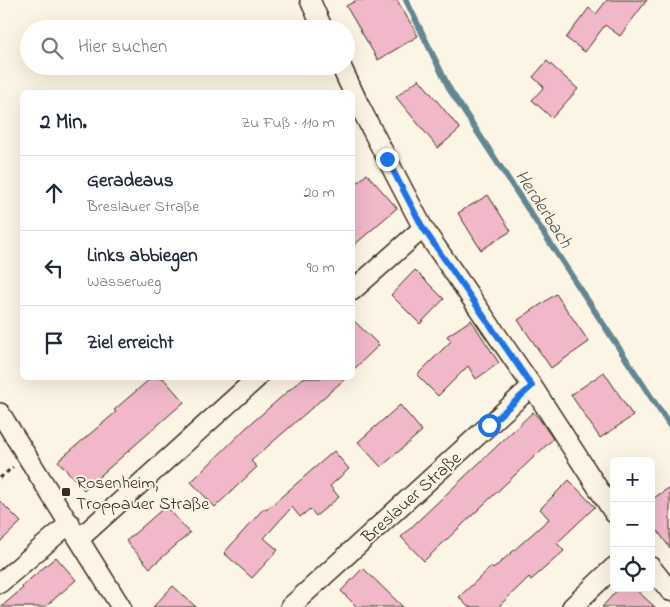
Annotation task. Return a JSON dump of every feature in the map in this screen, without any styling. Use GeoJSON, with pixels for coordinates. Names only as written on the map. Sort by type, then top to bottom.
{"type":"FeatureCollection","features":[{"type":"Feature","properties":{"kind":"street"},"geometry":{"type":"LineString","coordinates":[[310,0],[319,20]]}},
{"type":"Feature","properties":{"kind":"street"},"geometry":{"type":"LineString","coordinates":[[345,75],[352,90]]}},
{"type":"Feature","properties":{"kind":"street"},"geometry":{"type":"LineString","coordinates":[[355,96],[423,228],[532,386],[610,507]]}},
{"type":"Feature","properties":{"kind":"street"},"geometry":{"type":"LineString","coordinates":[[355,288],[423,228]]}},
{"type":"Feature","properties":{"kind":"street"},"geometry":{"type":"LineString","coordinates":[[0,583],[75,531],[255,380]]}},
{"type":"Feature","properties":{"kind":"street","name":"Breslauer Straße"},"geometry":{"type":"LineString","coordinates":[[290,607],[532,386]]}},
{"type":"Feature","properties":{"kind":"street"},"geometry":{"type":"LineString","coordinates":[[0,413],[121,607]]}},
{"type":"Feature","properties":{"kind":"street"},"geometry":{"type":"LineString","coordinates":[[572,607],[610,571]]}},
{"type":"Feature","properties":{"kind":"street"},"geometry":{"type":"LineString","coordinates":[[655,572],[670,591]]}},
{"type":"Feature","properties":{"kind":"building"},"geometry":{"type":"Polygon","coordinates":[[[357,0],[397,0],[418,36],[378,60],[346,6],[357,0]]]}},
{"type":"Feature","properties":{"kind":"building"},"geometry":{"type":"Polygon","coordinates":[[[607,0],[647,0],[620,36],[605,25],[585,52],[566,38],[589,8],[596,14],[607,0]]]}},
{"type":"Feature","properties":{"kind":"building"},"geometry":{"type":"Polygon","coordinates":[[[547,61],[578,89],[552,118],[532,100],[544,87],[533,77],[547,61]]]}},
{"type":"Feature","properties":{"kind":"building"},"geometry":{"type":"Polygon","coordinates":[[[419,79],[460,129],[438,148],[396,97],[419,79]]]}},
{"type":"Feature","properties":{"kind":"building"},"geometry":{"type":"Polygon","coordinates":[[[367,174],[397,208],[355,244],[355,184],[367,174]]]}},
{"type":"Feature","properties":{"kind":"building"},"geometry":{"type":"Polygon","coordinates":[[[488,195],[511,231],[481,250],[458,213],[488,195]]]}},
{"type":"Feature","properties":{"kind":"building"},"geometry":{"type":"Polygon","coordinates":[[[415,270],[444,299],[420,324],[391,295],[415,270]]]}},
{"type":"Feature","properties":{"kind":"building"},"geometry":{"type":"Polygon","coordinates":[[[556,294],[589,342],[551,368],[518,320],[556,294]]]}},
{"type":"Feature","properties":{"kind":"building"},"geometry":{"type":"Polygon","coordinates":[[[471,320],[499,363],[476,379],[468,366],[438,396],[417,375],[451,341],[447,336],[471,320]]]}},
{"type":"Feature","properties":{"kind":"building"},"geometry":{"type":"Polygon","coordinates":[[[355,322],[379,345],[355,368],[355,322]]]}},
{"type":"Feature","properties":{"kind":"building"},"geometry":{"type":"Polygon","coordinates":[[[604,372],[633,416],[600,438],[571,395],[604,372]]]}},
{"type":"Feature","properties":{"kind":"building"},"geometry":{"type":"Polygon","coordinates":[[[149,380],[165,380],[184,402],[84,490],[58,461],[116,412],[114,410],[149,380]]]}},
{"type":"Feature","properties":{"kind":"building"},"geometry":{"type":"Polygon","coordinates":[[[301,380],[344,380],[251,461],[257,467],[215,507],[191,482],[246,428],[301,380]]]}},
{"type":"Feature","properties":{"kind":"building"},"geometry":{"type":"Polygon","coordinates":[[[400,405],[422,431],[381,467],[358,442],[400,405]]]}},
{"type":"Feature","properties":{"kind":"building"},"geometry":{"type":"Polygon","coordinates":[[[533,412],[553,439],[424,561],[401,537],[533,412]]]}},
{"type":"Feature","properties":{"kind":"building"},"geometry":{"type":"Polygon","coordinates":[[[334,451],[349,469],[330,486],[339,497],[316,516],[310,509],[300,517],[292,507],[264,538],[278,550],[252,578],[224,553],[264,508],[266,510],[334,451]]]}},
{"type":"Feature","properties":{"kind":"building"},"geometry":{"type":"Polygon","coordinates":[[[569,480],[595,507],[557,543],[564,551],[531,580],[529,577],[498,607],[468,607],[459,597],[491,567],[493,569],[549,519],[540,509],[569,480]]]}},
{"type":"Feature","properties":{"kind":"building"},"geometry":{"type":"Polygon","coordinates":[[[670,487],[670,548],[655,527],[655,497],[670,487]]]}},
{"type":"Feature","properties":{"kind":"building"},"geometry":{"type":"Polygon","coordinates":[[[0,501],[21,522],[0,542],[0,501]]]}},
{"type":"Feature","properties":{"kind":"building"},"geometry":{"type":"Polygon","coordinates":[[[166,506],[190,533],[150,568],[126,541],[166,506]]]}},
{"type":"Feature","properties":{"kind":"building"},"geometry":{"type":"Polygon","coordinates":[[[56,557],[76,580],[45,607],[1,607],[23,588],[22,586],[56,557]]]}},
{"type":"Feature","properties":{"kind":"building"},"geometry":{"type":"Polygon","coordinates":[[[363,568],[403,607],[357,607],[341,591],[363,568]]]}},
{"type":"Feature","properties":{"kind":"building"},"geometry":{"type":"Polygon","coordinates":[[[173,586],[196,607],[153,607],[173,586]]]}},
{"type":"Feature","properties":{"kind":"building"},"geometry":{"type":"Polygon","coordinates":[[[615,592],[638,592],[655,607],[602,607],[615,592]]]}},
{"type":"Feature","properties":{"kind":"waterway","name":"Herderbach"},"geometry":{"type":"LineString","coordinates":[[406,0],[450,90],[670,426]]}},
{"type":"Feature","properties":{"kind":"place","name":"Rosenheim, Troppauer Straße"},"geometry":{"type":"Point","coordinates":[66,492]}},
{"type":"Feature","properties":{"kind":"route"},"geometry":{"type":"LineString","coordinates":[[387,159],[423,228],[532,386],[489,425]]}}]}
